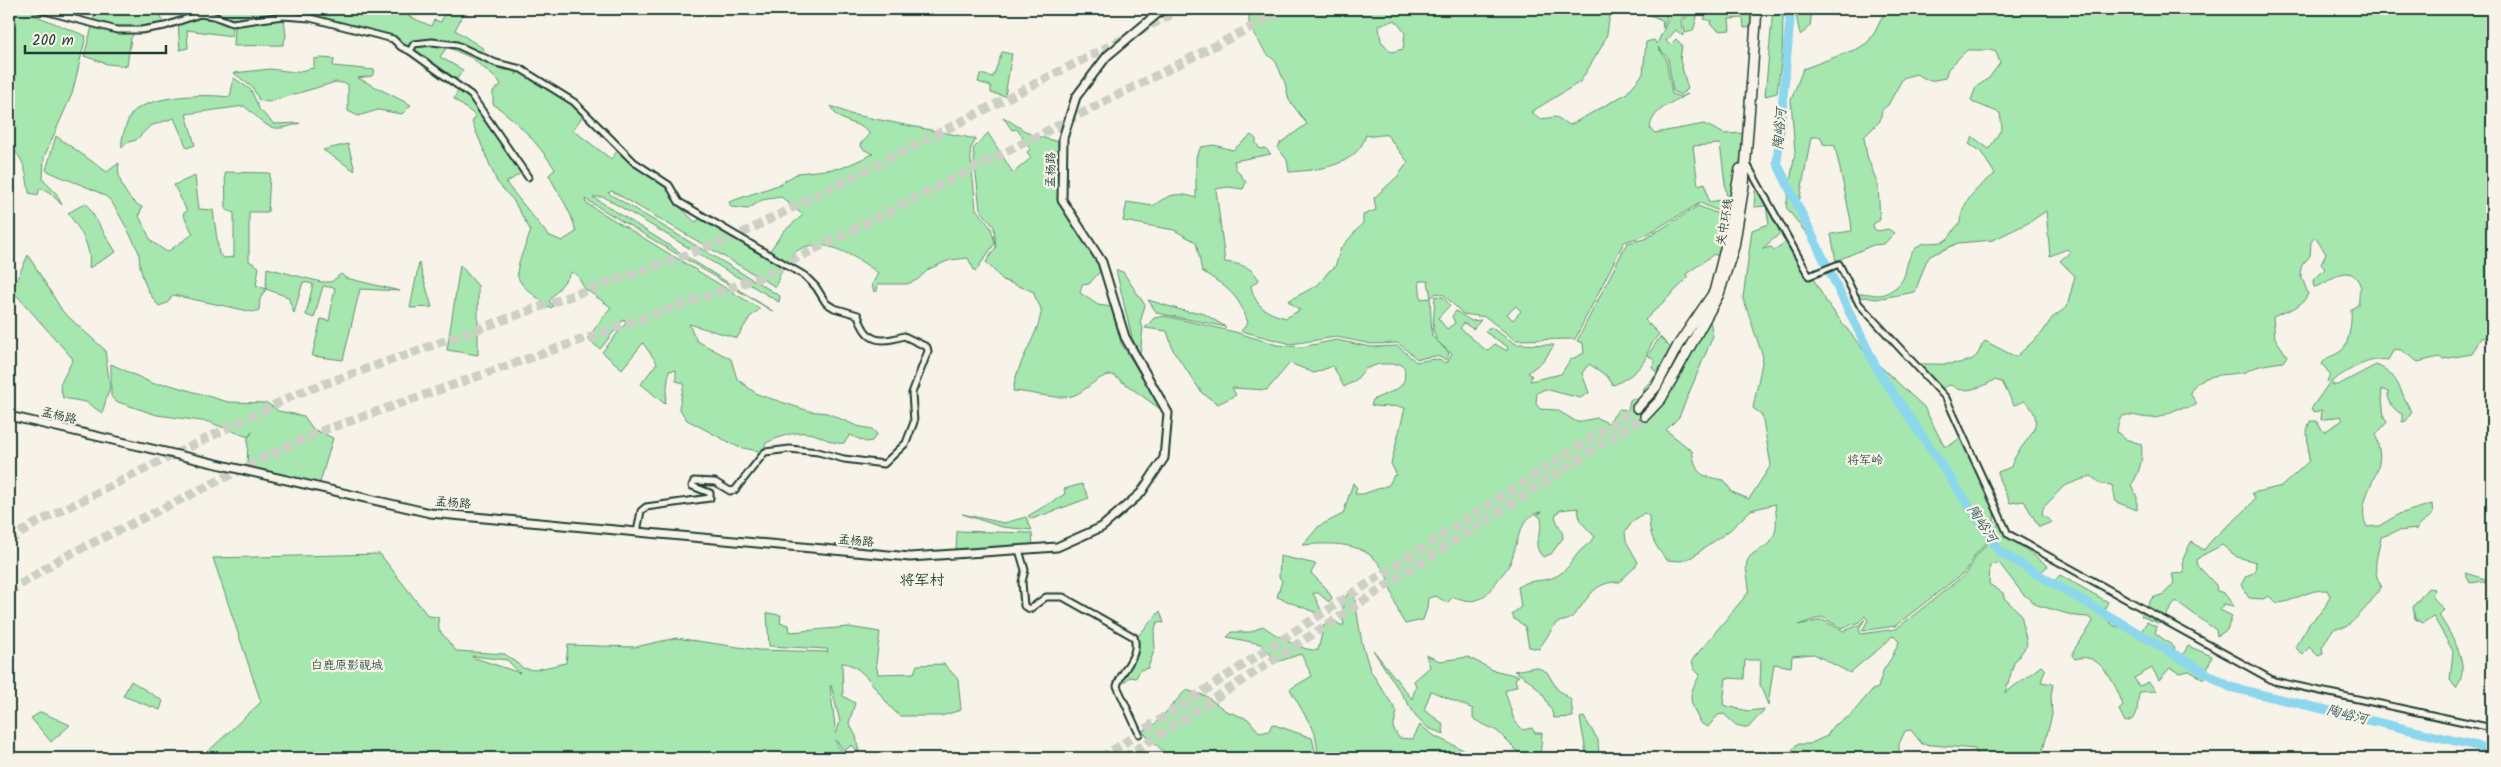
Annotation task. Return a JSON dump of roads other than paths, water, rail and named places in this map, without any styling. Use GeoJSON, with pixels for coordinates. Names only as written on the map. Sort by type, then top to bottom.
{"type":"FeatureCollection","features":[{"type":"Feature","properties":{"kind":"highway","name":"关中环线"},"geometry":{"type":"LineString","coordinates":[[1637,408],[1656,387],[1678,345],[1714,292],[1727,241],[1739,176],[1752,9]]}},
{"type":"Feature","properties":{"kind":"highway","name":"关中环线"},"geometry":{"type":"LineString","coordinates":[[1645,416],[1662,399],[1719,294],[1734,247],[1746,162],[1757,9]]}},
{"type":"Feature","properties":{"kind":"main road","name":"孟杨路"},"geometry":{"type":"LineString","coordinates":[[9,416],[430,513],[910,557],[1058,547],[1102,527],[1141,493],[1164,458],[1168,413],[1125,337],[1102,262],[1062,200],[1063,138],[1076,97],[1107,56],[1162,9]]}},
{"type":"Feature","properties":{"kind":"street"},"geometry":{"type":"LineString","coordinates":[[37,9],[117,30],[141,30],[165,26],[200,14],[214,16],[232,23],[283,16],[310,18],[393,39],[401,47],[410,51],[471,95],[528,177]]}},
{"type":"Feature","properties":{"kind":"street"},"geometry":{"type":"LineString","coordinates":[[410,51],[414,44],[432,42],[457,45],[496,63],[521,68],[574,102],[634,162],[669,185],[680,202],[805,276],[816,287],[826,303],[834,308],[858,314],[861,325],[868,335],[877,340],[888,341],[904,336],[927,347],[928,351],[912,393],[914,422],[906,443],[884,464],[844,460],[818,452],[790,449],[766,452],[735,490],[730,491],[715,482],[694,481],[692,486],[710,493],[710,498],[646,507],[641,511],[637,532]]}},
{"type":"Feature","properties":{"kind":"street"},"geometry":{"type":"LineString","coordinates":[[1746,162],[1809,276],[1839,264],[1859,304],[1946,398],[2008,534],[2274,681],[2492,728]]}},
{"type":"Feature","properties":{"kind":"street"},"geometry":{"type":"LineString","coordinates":[[1019,550],[1025,570],[1022,582],[1024,606],[1030,609],[1046,597],[1063,597],[1134,637],[1136,644],[1135,654],[1117,686],[1139,734]]}},
{"type":"Feature","properties":{"kind":"waterway","name":"陶峪河"},"geometry":{"type":"LineString","coordinates":[[1791,9],[1777,163],[1877,369],[2000,552],[2230,687],[2485,748],[2492,755]]}},
{"type":"Feature","properties":{"kind":"tunnel"},"geometry":{"type":"LineString","coordinates":[[9,541],[36,523],[296,394],[733,238],[1182,9]]}},
{"type":"Feature","properties":{"kind":"tunnel"},"geometry":{"type":"LineString","coordinates":[[9,592],[60,559],[313,434],[758,278],[1287,9]]}},
{"type":"Feature","properties":{"kind":"tunnel"},"geometry":{"type":"LineString","coordinates":[[1101,758],[1637,408]]}},
{"type":"Feature","properties":{"kind":"tunnel"},"geometry":{"type":"LineString","coordinates":[[1124,758],[1645,416]]}},
{"type":"Feature","properties":{"kind":"district","name":"将军村"},"geometry":{"type":"Point","coordinates":[922,581]}},
{"type":"Feature","properties":{"kind":"park label","name":"将军岭"},"geometry":{"type":"Point","coordinates":[1865,460]}},
{"type":"Feature","properties":{"kind":"park label","name":"白鹿原影视城"},"geometry":{"type":"Point","coordinates":[347,665]}}]}
